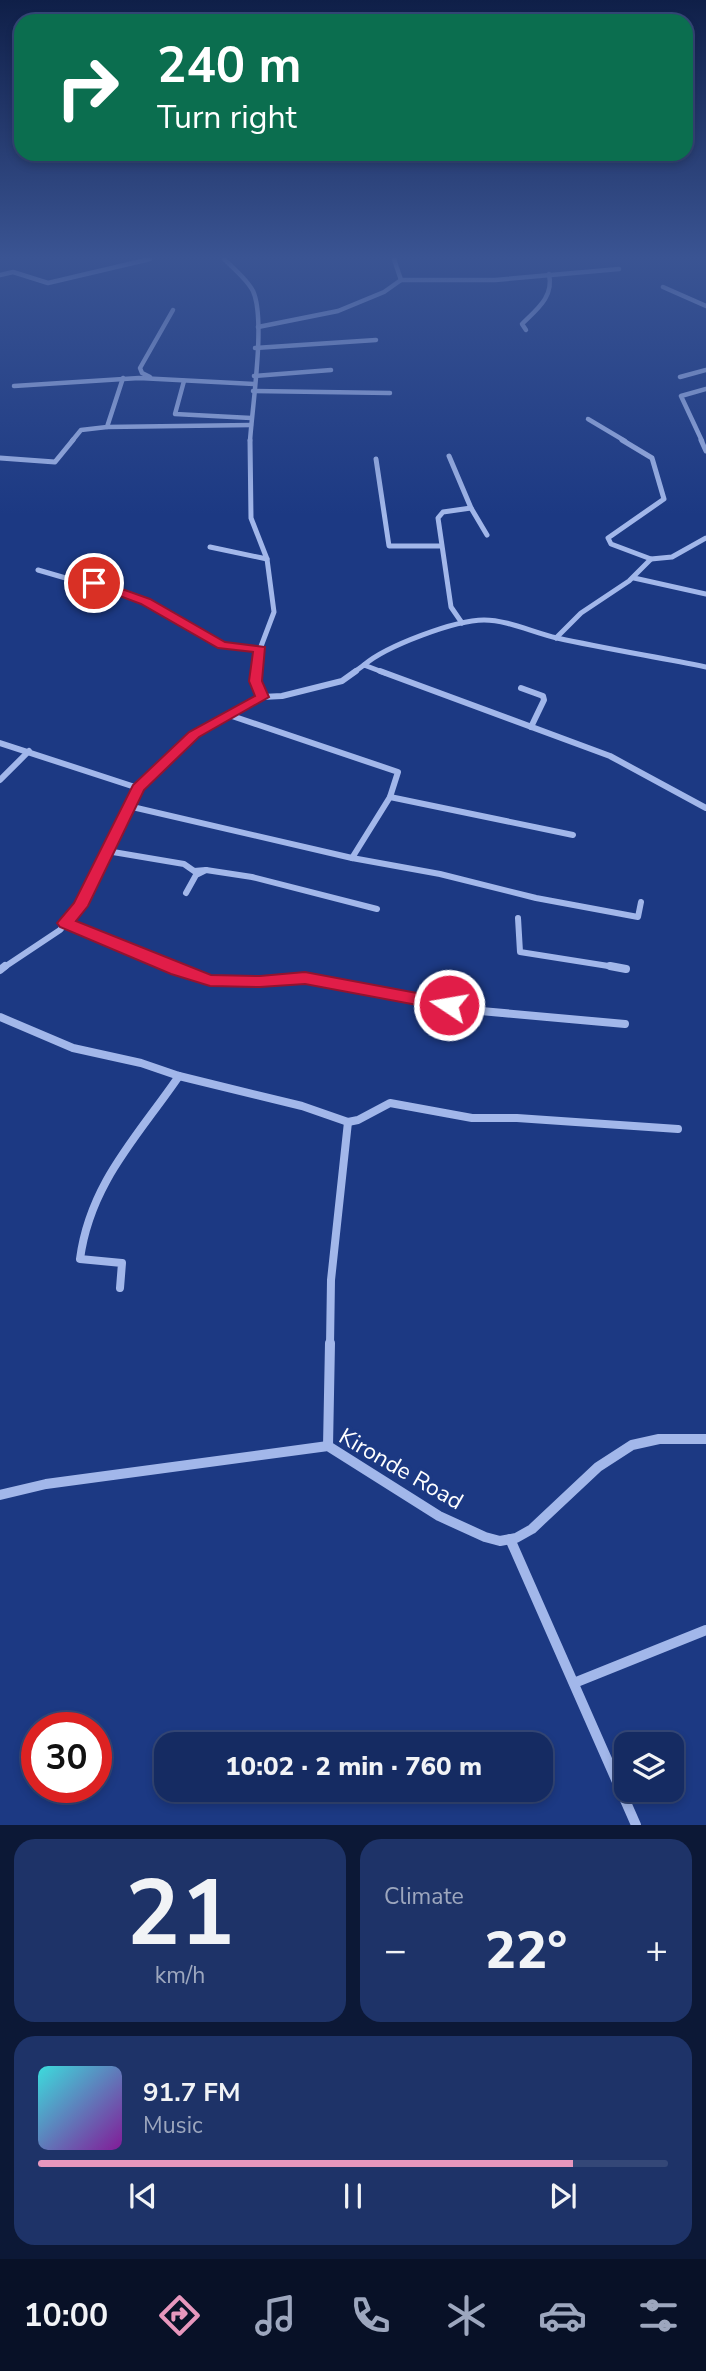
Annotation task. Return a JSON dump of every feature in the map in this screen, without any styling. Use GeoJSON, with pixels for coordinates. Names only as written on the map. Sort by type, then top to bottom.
{"type":"FeatureCollection","features":[{"type":"Feature","properties":{"kind":"street"},"geometry":{"type":"LineString","coordinates":[[150,377],[142,373],[140,368],[154,344]]}},
{"type":"Feature","properties":{"kind":"street"},"geometry":{"type":"LineString","coordinates":[[256,344],[248,462],[251,518],[267,559],[274,612],[260,649],[256,681],[262,697]]}},
{"type":"Feature","properties":{"kind":"street"},"geometry":{"type":"LineString","coordinates":[[255,348],[313,344]]}},
{"type":"Feature","properties":{"kind":"street"},"geometry":{"type":"LineString","coordinates":[[254,376],[331,370]]}},
{"type":"Feature","properties":{"kind":"street"},"geometry":{"type":"LineString","coordinates":[[680,377],[706,370]]}},
{"type":"Feature","properties":{"kind":"street"},"geometry":{"type":"LineString","coordinates":[[13,386],[150,377],[253,388],[390,393]]}},
{"type":"Feature","properties":{"kind":"street"},"geometry":{"type":"LineString","coordinates":[[107,427],[122,379]]}},
{"type":"Feature","properties":{"kind":"street"},"geometry":{"type":"LineString","coordinates":[[171,426],[184,381]]}},
{"type":"Feature","properties":{"kind":"street"},"geometry":{"type":"LineString","coordinates":[[706,389],[681,396],[706,451]]}},
{"type":"Feature","properties":{"kind":"street"},"geometry":{"type":"LineString","coordinates":[[175,414],[251,418]]}},
{"type":"Feature","properties":{"kind":"street"},"geometry":{"type":"LineString","coordinates":[[588,419],[652,458],[664,499],[608,541],[651,559],[673,557],[706,538]]}},
{"type":"Feature","properties":{"kind":"street"},"geometry":{"type":"LineString","coordinates":[[0,458],[52,463],[59,460],[81,430],[107,427],[251,425]]}},
{"type":"Feature","properties":{"kind":"street"},"geometry":{"type":"LineString","coordinates":[[449,456],[471,508],[487,535]]}},
{"type":"Feature","properties":{"kind":"street"},"geometry":{"type":"LineString","coordinates":[[376,459],[389,546],[440,547]]}},
{"type":"Feature","properties":{"kind":"street"},"geometry":{"type":"LineString","coordinates":[[462,623],[452,607],[440,547],[440,514],[449,510],[471,508]]}},
{"type":"Feature","properties":{"kind":"street"},"geometry":{"type":"LineString","coordinates":[[210,547],[267,559]]}},
{"type":"Feature","properties":{"kind":"street"},"geometry":{"type":"LineString","coordinates":[[556,638],[581,612],[634,578],[651,559]]}},
{"type":"Feature","properties":{"kind":"street"},"geometry":{"type":"LineString","coordinates":[[38,570],[127,593],[222,645],[260,649]]}},
{"type":"Feature","properties":{"kind":"street"},"geometry":{"type":"LineString","coordinates":[[634,578],[706,594]]}},
{"type":"Feature","properties":{"kind":"street"},"geometry":{"type":"LineString","coordinates":[[0,970],[65,923],[80,906],[138,788],[194,734],[262,697],[282,696],[342,681],[376,655],[462,623],[497,621],[556,638],[706,667]]}},
{"type":"Feature","properties":{"kind":"street"},"geometry":{"type":"LineString","coordinates":[[364,665],[610,757],[706,808]]}},
{"type":"Feature","properties":{"kind":"street"},"geometry":{"type":"LineString","coordinates":[[521,688],[543,696],[544,700],[531,727]]}},
{"type":"Feature","properties":{"kind":"street"},"geometry":{"type":"LineString","coordinates":[[229,715],[398,772],[390,797],[352,858]]}},
{"type":"Feature","properties":{"kind":"street"},"geometry":{"type":"LineString","coordinates":[[0,743],[138,788]]}},
{"type":"Feature","properties":{"kind":"street"},"geometry":{"type":"LineString","coordinates":[[0,780],[29,751]]}},
{"type":"Feature","properties":{"kind":"street"},"geometry":{"type":"LineString","coordinates":[[390,797],[573,835]]}},
{"type":"Feature","properties":{"kind":"street"},"geometry":{"type":"LineString","coordinates":[[128,806],[352,858],[440,874],[536,898],[638,917],[641,902]]}},
{"type":"Feature","properties":{"kind":"street"},"geometry":{"type":"LineString","coordinates":[[107,851],[184,864],[194,871],[206,870],[252,877],[377,909]]}},
{"type":"Feature","properties":{"kind":"street"},"geometry":{"type":"LineString","coordinates":[[187,893],[196,875],[206,870]]}},
{"type":"Feature","properties":{"kind":"street"},"geometry":{"type":"LineString","coordinates":[[519,918],[520,952],[626,969]]}},
{"type":"Feature","properties":{"kind":"street"},"geometry":{"type":"LineString","coordinates":[[65,923],[210,981],[260,982],[305,978],[470,1010],[625,1024]]}},
{"type":"Feature","properties":{"kind":"street"},"geometry":{"type":"LineString","coordinates":[[0,1017],[73,1048],[141,1063],[179,1076],[302,1106],[348,1122],[358,1120],[390,1103],[472,1118],[559,1120],[678,1129]]}},
{"type":"Feature","properties":{"kind":"street"},"geometry":{"type":"LineString","coordinates":[[120,1288],[122,1263],[80,1259],[83,1230],[99,1191],[126,1148],[179,1076]]}},
{"type":"Feature","properties":{"kind":"street"},"geometry":{"type":"LineString","coordinates":[[328,1446],[331,1280],[348,1122]]}},
{"type":"Feature","properties":{"kind":"street"},"geometry":{"type":"LineString","coordinates":[[636,1825],[510,1539],[532,1531],[599,1464],[631,1446],[660,1439],[706,1439]]}},
{"type":"Feature","properties":{"kind":"street","name":"Kironde Road"},"geometry":{"type":"LineString","coordinates":[[0,1495],[46,1484],[328,1446],[361,1471],[486,1539],[510,1539]]}},
{"type":"Feature","properties":{"kind":"street"},"geometry":{"type":"LineString","coordinates":[[574,1683],[706,1630]]}},
{"type":"Feature","properties":{"kind":"route"},"geometry":{"type":"LineString","coordinates":[[94,583],[145,601],[222,645],[260,649],[256,681],[262,697],[194,734],[138,788],[80,906],[65,923],[210,981],[260,982],[305,978],[449,1005]]}}]}
